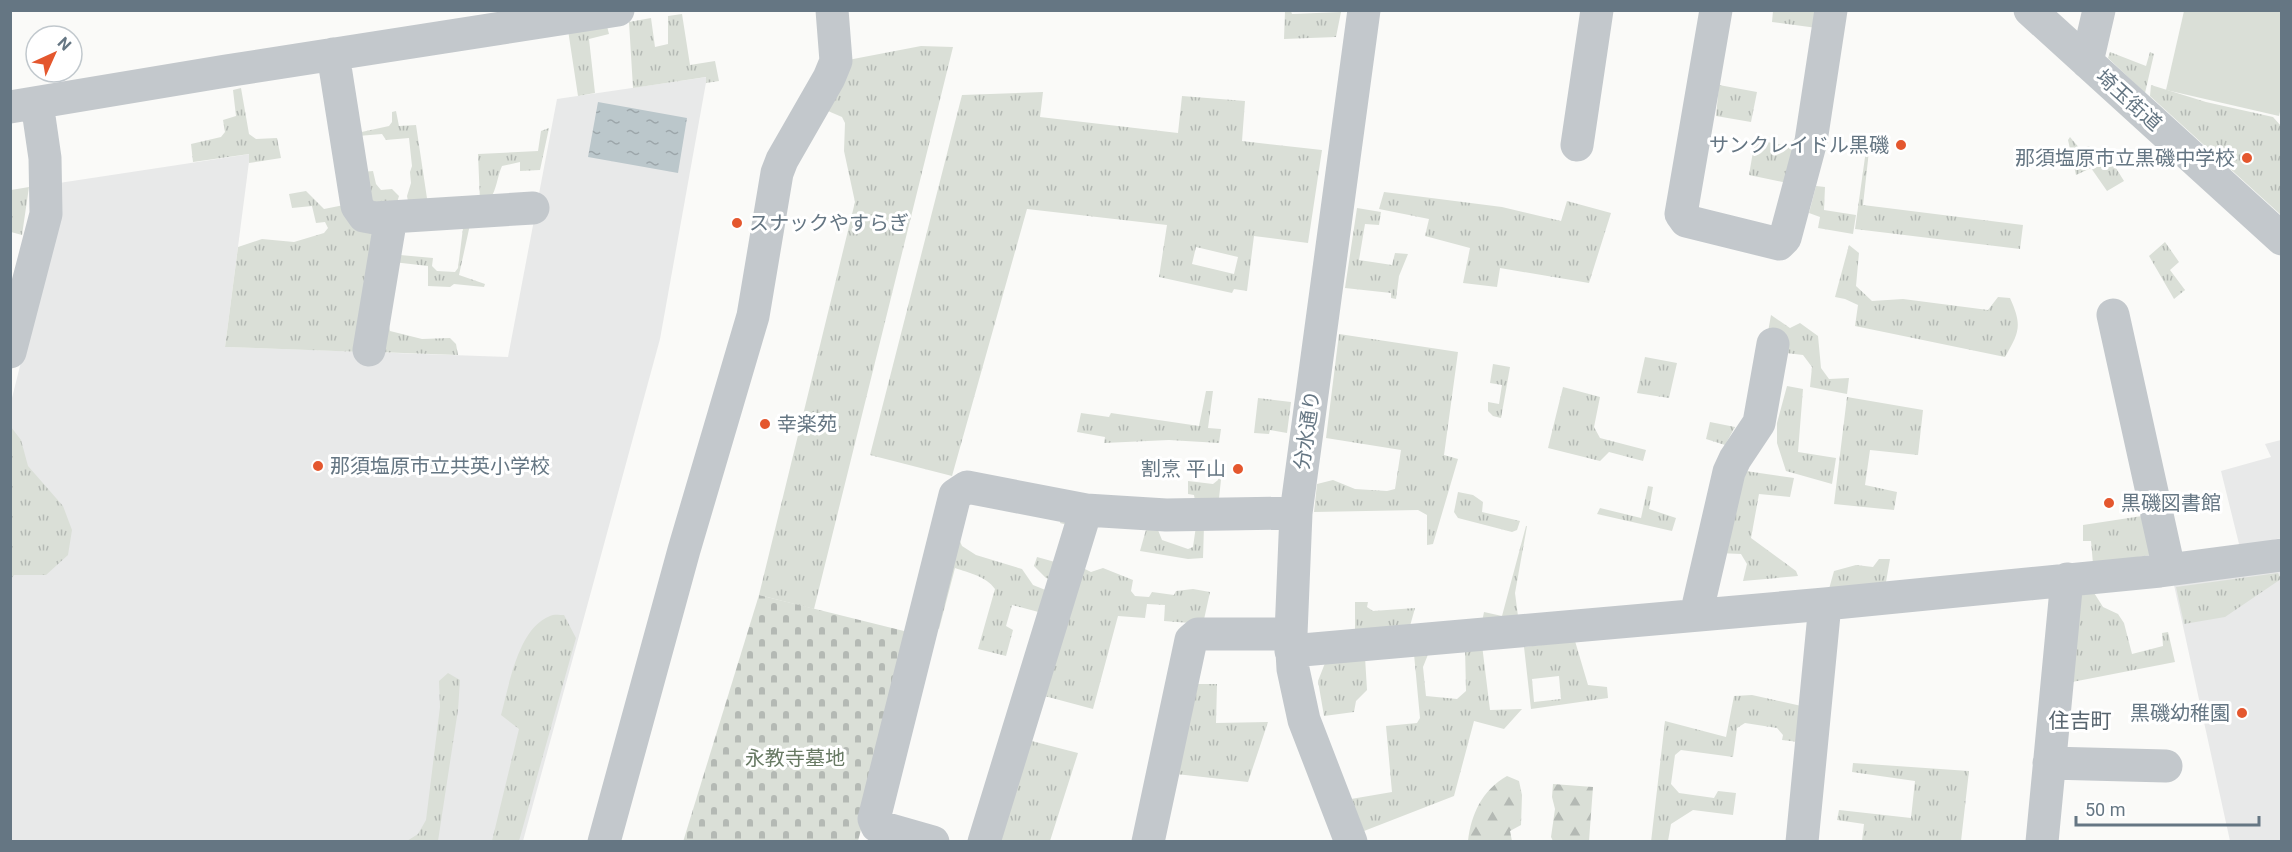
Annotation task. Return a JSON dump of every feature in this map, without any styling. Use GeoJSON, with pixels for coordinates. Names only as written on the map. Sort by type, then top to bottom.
{"type":"FeatureCollection","features":[{"type":"Feature","properties":{"kind":"street"},"geometry":{"type":"LineString","coordinates":[[10,352],[46,214],[45,158],[24,105],[618,10]]}},
{"type":"Feature","properties":{"kind":"street"},"geometry":{"type":"LineString","coordinates":[[604,842],[684,549],[753,316],[777,173],[836,61],[832,10]]}},
{"type":"Feature","properties":{"kind":"street","name":"分水通り"},"geometry":{"type":"LineString","coordinates":[[1351,842],[1304,720],[1296,689],[1291,642],[1296,513],[1364,10]]}},
{"type":"Feature","properties":{"kind":"street"},"geometry":{"type":"LineString","coordinates":[[1577,145],[1597,10]]}},
{"type":"Feature","properties":{"kind":"street"},"geometry":{"type":"LineString","coordinates":[[1716,10],[1681,214],[1686,221],[1779,244],[1785,238],[1811,141],[1831,10]]}},
{"type":"Feature","properties":{"kind":"street","name":"埼玉街道"},"geometry":{"type":"LineString","coordinates":[[2030,10],[2282,239]]}},
{"type":"Feature","properties":{"kind":"street"},"geometry":{"type":"LineString","coordinates":[[2087,62],[2099,10]]}},
{"type":"Feature","properties":{"kind":"street"},"geometry":{"type":"LineString","coordinates":[[333,54],[357,206],[364,216],[391,217],[534,208]]}},
{"type":"Feature","properties":{"kind":"street"},"geometry":{"type":"LineString","coordinates":[[369,350],[391,217]]}},
{"type":"Feature","properties":{"kind":"street"},"geometry":{"type":"LineString","coordinates":[[2113,315],[2169,569]]}},
{"type":"Feature","properties":{"kind":"street"},"geometry":{"type":"LineString","coordinates":[[1696,615],[1729,472],[1759,423],[1773,344]]}},
{"type":"Feature","properties":{"kind":"street"},"geometry":{"type":"LineString","coordinates":[[933,842],[877,826],[874,819],[955,495],[967,487],[1086,510],[1166,514],[1296,513]]}},
{"type":"Feature","properties":{"kind":"street"},"geometry":{"type":"LineString","coordinates":[[984,842],[1086,510]]}},
{"type":"Feature","properties":{"kind":"street"},"geometry":{"type":"LineString","coordinates":[[1148,842],[1191,640],[1198,634],[1291,642],[1696,615],[2169,569],[2282,555]]}},
{"type":"Feature","properties":{"kind":"street"},"geometry":{"type":"LineString","coordinates":[[2042,842],[2067,579]]}},
{"type":"Feature","properties":{"kind":"street"},"geometry":{"type":"LineString","coordinates":[[1802,842],[1825,604]]}},
{"type":"Feature","properties":{"kind":"street"},"geometry":{"type":"LineString","coordinates":[[2049,763],[2166,766]]}},
{"type":"Feature","properties":{"kind":"shaded area","name":"那須塩原市立共英小学校"},"geometry":{"type":"Polygon","coordinates":[[[707,77],[660,339],[523,841],[11,842],[11,402],[57,218],[59,183],[250,154],[225,347],[508,357],[557,99],[707,77]]]}},
{"type":"Feature","properties":{"kind":"shaded area"},"geometry":{"type":"Polygon","coordinates":[[[2281,440],[2281,538],[2240,548],[2221,471],[2271,457],[2265,444],[2281,440]]]}},
{"type":"Feature","properties":{"kind":"shaded area","name":"黒磯幼稚園"},"geometry":{"type":"Polygon","coordinates":[[[2281,570],[2281,841],[2230,841],[2174,585],[2281,570]]]}},
{"type":"Feature","properties":{"kind":"green space"},"geometry":{"type":"Polygon","coordinates":[[[1285,11],[1291,11],[1292,14],[1341,12],[1336,37],[1284,39],[1285,11]]]}},
{"type":"Feature","properties":{"kind":"green space"},"geometry":{"type":"Polygon","coordinates":[[[1773,11],[1819,11],[1817,28],[1772,22],[1773,11]]]}},
{"type":"Feature","properties":{"kind":"green space"},"geometry":{"type":"Polygon","coordinates":[[[2184,11],[2281,11],[2282,103],[2279,116],[2166,90],[2184,11]]]}},
{"type":"Feature","properties":{"kind":"green space"},"geometry":{"type":"Polygon","coordinates":[[[682,14],[690,65],[715,61],[719,81],[706,83],[706,77],[633,88],[629,22],[651,18],[655,47],[668,44],[668,16],[682,14]]]}},
{"type":"Feature","properties":{"kind":"green space"},"geometry":{"type":"Polygon","coordinates":[[[606,22],[609,34],[589,39],[595,93],[578,96],[568,30],[606,22]]]}},
{"type":"Feature","properties":{"kind":"green space"},"geometry":{"type":"Polygon","coordinates":[[[921,46],[953,47],[814,609],[759,595],[855,202],[844,151],[845,123],[842,117],[821,108],[848,60],[921,46]]]}},
{"type":"Feature","properties":{"kind":"green space"},"geometry":{"type":"Polygon","coordinates":[[[2110,52],[2146,66],[2150,52],[2154,54],[2145,93],[2108,58],[2110,52]]]}},
{"type":"Feature","properties":{"kind":"green space"},"geometry":{"type":"Polygon","coordinates":[[[1719,85],[1757,92],[1751,122],[1716,116],[1719,85]]]}},
{"type":"Feature","properties":{"kind":"green space"},"geometry":{"type":"Polygon","coordinates":[[[2151,85],[2206,102],[2273,117],[2281,126],[2281,215],[2150,96],[2151,85]]]}},
{"type":"Feature","properties":{"kind":"green space"},"geometry":{"type":"Polygon","coordinates":[[[241,88],[249,134],[256,139],[277,138],[281,158],[249,163],[249,154],[193,162],[191,144],[221,137],[225,132],[223,120],[236,116],[233,90],[241,88]]]}},
{"type":"Feature","properties":{"kind":"green space"},"geometry":{"type":"Polygon","coordinates":[[[1043,92],[1040,117],[1178,133],[1182,96],[1245,101],[1242,141],[1322,150],[1308,243],[1254,236],[1247,291],[1234,289],[1232,293],[1159,277],[1167,225],[1027,209],[952,476],[870,455],[962,95],[1043,92]],[[1196,247],[1192,264],[1234,274],[1238,257],[1196,247]]]}},
{"type":"Feature","properties":{"kind":"green space"},"geometry":{"type":"Polygon","coordinates":[[[396,111],[399,126],[416,125],[428,205],[409,207],[407,196],[411,183],[412,166],[409,138],[386,140],[382,134],[358,136],[357,133],[389,126],[392,122],[392,112],[396,111]]]}},
{"type":"Feature","properties":{"kind":"green space"},"geometry":{"type":"Polygon","coordinates":[[[549,128],[540,170],[520,171],[520,162],[502,166],[490,199],[480,201],[478,154],[538,151],[541,131],[549,128]]]}},
{"type":"Feature","properties":{"kind":"green space"},"geometry":{"type":"Polygon","coordinates":[[[2070,137],[2080,149],[2089,146],[2103,163],[2111,160],[2124,181],[2107,191],[2091,168],[2076,175],[2068,140],[2070,137]]]}},
{"type":"Feature","properties":{"kind":"green space"},"geometry":{"type":"Polygon","coordinates":[[[1755,140],[1790,146],[1793,140],[1801,140],[1787,183],[1749,175],[1755,140]]]}},
{"type":"Feature","properties":{"kind":"green space"},"geometry":{"type":"Polygon","coordinates":[[[1866,150],[1869,151],[1863,205],[2023,225],[2020,249],[1855,229],[1866,150]]]}},
{"type":"Feature","properties":{"kind":"green space"},"geometry":{"type":"Polygon","coordinates":[[[373,171],[376,184],[381,190],[392,189],[399,196],[396,206],[370,207],[362,172],[373,171]]]}},
{"type":"Feature","properties":{"kind":"green space"},"geometry":{"type":"Polygon","coordinates":[[[1816,186],[1825,187],[1824,210],[1856,215],[1853,234],[1818,228],[1820,217],[1809,213],[1816,186]]]}},
{"type":"Feature","properties":{"kind":"green space"},"geometry":{"type":"Polygon","coordinates":[[[29,187],[22,235],[11,232],[11,190],[29,187]]]}},
{"type":"Feature","properties":{"kind":"green space"},"geometry":{"type":"Polygon","coordinates":[[[306,191],[324,209],[349,204],[379,223],[363,352],[225,347],[238,247],[262,239],[294,242],[324,233],[328,228],[325,222],[316,223],[312,206],[292,208],[289,194],[306,191]]]}},
{"type":"Feature","properties":{"kind":"green space"},"geometry":{"type":"Polygon","coordinates":[[[1384,192],[1502,207],[1561,221],[1567,201],[1611,213],[1589,283],[1500,268],[1497,287],[1463,283],[1470,248],[1425,236],[1429,219],[1379,209],[1384,192]]]}},
{"type":"Feature","properties":{"kind":"green space"},"geometry":{"type":"Polygon","coordinates":[[[1357,208],[1381,212],[1379,225],[1365,224],[1359,260],[1392,265],[1395,253],[1408,254],[1399,276],[1396,299],[1391,298],[1391,293],[1345,288],[1357,208]]]}},
{"type":"Feature","properties":{"kind":"green space"},"geometry":{"type":"Polygon","coordinates":[[[464,220],[471,220],[459,275],[485,284],[484,287],[454,284],[450,287],[428,286],[428,266],[393,262],[400,255],[433,258],[432,266],[437,271],[455,272],[458,268],[464,220]]]}},
{"type":"Feature","properties":{"kind":"green space"},"geometry":{"type":"Polygon","coordinates":[[[2165,242],[2179,262],[2170,270],[2185,290],[2174,299],[2149,256],[2165,242]]]}},
{"type":"Feature","properties":{"kind":"green space"},"geometry":{"type":"Polygon","coordinates":[[[1849,245],[1859,253],[1856,286],[1872,301],[1903,299],[1988,310],[1998,297],[2010,298],[2018,328],[2005,357],[1855,326],[1858,305],[1835,297],[1849,245]]]}},
{"type":"Feature","properties":{"kind":"green space"},"geometry":{"type":"Polygon","coordinates":[[[1771,315],[1790,328],[1800,323],[1818,336],[1821,368],[1829,379],[1849,378],[1847,394],[1810,387],[1812,367],[1803,355],[1786,353],[1768,332],[1771,315]]]}},
{"type":"Feature","properties":{"kind":"green space"},"geometry":{"type":"Polygon","coordinates":[[[388,320],[390,331],[422,339],[450,338],[456,344],[458,355],[376,352],[388,320]]]}},
{"type":"Feature","properties":{"kind":"green space"},"geometry":{"type":"Polygon","coordinates":[[[1339,334],[1458,352],[1444,455],[1458,459],[1433,544],[1427,545],[1427,515],[1418,510],[1314,512],[1317,484],[1333,480],[1355,489],[1387,491],[1395,489],[1401,450],[1326,438],[1339,334]]]}},
{"type":"Feature","properties":{"kind":"green space"},"geometry":{"type":"Polygon","coordinates":[[[1645,357],[1677,363],[1669,398],[1637,393],[1645,357]]]}},
{"type":"Feature","properties":{"kind":"green space"},"geometry":{"type":"Polygon","coordinates":[[[1493,364],[1510,367],[1501,418],[1493,416],[1488,411],[1488,402],[1499,404],[1502,385],[1490,383],[1493,364]]]}},
{"type":"Feature","properties":{"kind":"green space"},"geometry":{"type":"Polygon","coordinates":[[[1787,386],[1803,389],[1798,452],[1836,458],[1832,484],[1786,471],[1777,443],[1777,423],[1787,386]]]}},
{"type":"Feature","properties":{"kind":"green space"},"geometry":{"type":"Polygon","coordinates":[[[1563,387],[1600,397],[1594,427],[1600,438],[1646,450],[1643,461],[1609,452],[1600,461],[1548,448],[1563,387]]]}},
{"type":"Feature","properties":{"kind":"green space"},"geometry":{"type":"Polygon","coordinates":[[[1206,391],[1213,391],[1208,428],[1221,429],[1219,443],[1169,440],[1104,443],[1105,437],[1077,432],[1081,413],[1109,417],[1111,413],[1199,426],[1206,391]]]}},
{"type":"Feature","properties":{"kind":"green space"},"geometry":{"type":"Polygon","coordinates":[[[1847,397],[1923,410],[1918,455],[1870,450],[1865,485],[1897,492],[1894,510],[1834,504],[1847,397]]]}},
{"type":"Feature","properties":{"kind":"green space"},"geometry":{"type":"Polygon","coordinates":[[[1258,398],[1291,402],[1287,433],[1270,430],[1269,434],[1254,433],[1258,398]]]}},
{"type":"Feature","properties":{"kind":"green space"},"geometry":{"type":"Polygon","coordinates":[[[1710,422],[1735,427],[1725,445],[1706,439],[1710,422]]]}},
{"type":"Feature","properties":{"kind":"green space"},"geometry":{"type":"Polygon","coordinates":[[[11,427],[21,440],[28,466],[63,506],[72,530],[68,555],[46,575],[14,575],[11,579],[11,427]]]}},
{"type":"Feature","properties":{"kind":"green space"},"geometry":{"type":"Polygon","coordinates":[[[1220,469],[1222,470],[1218,508],[1196,506],[1194,495],[1188,494],[1188,481],[1213,484],[1218,480],[1220,469]]]}},
{"type":"Feature","properties":{"kind":"green space"},"geometry":{"type":"Polygon","coordinates":[[[1739,470],[1794,478],[1790,497],[1759,494],[1751,538],[1796,571],[1798,576],[1743,581],[1747,564],[1741,554],[1718,553],[1739,470]]]}},
{"type":"Feature","properties":{"kind":"green space"},"geometry":{"type":"Polygon","coordinates":[[[1648,486],[1653,487],[1649,509],[1676,518],[1672,531],[1597,514],[1600,508],[1641,518],[1648,486]]]}},
{"type":"Feature","properties":{"kind":"green space"},"geometry":{"type":"Polygon","coordinates":[[[969,491],[1078,512],[1056,581],[1046,578],[1034,566],[1037,557],[1055,562],[1067,525],[1060,523],[1062,515],[1035,508],[1032,512],[971,496],[958,537],[962,546],[976,555],[1022,569],[1033,585],[1053,593],[1046,614],[1012,605],[1006,626],[1013,630],[1006,656],[978,649],[995,589],[987,581],[971,573],[955,568],[939,629],[930,627],[950,550],[959,503],[969,491]]]}},
{"type":"Feature","properties":{"kind":"green space"},"geometry":{"type":"Polygon","coordinates":[[[1458,492],[1473,495],[1483,502],[1482,512],[1520,521],[1517,530],[1512,532],[1458,518],[1454,512],[1458,492]]]}},
{"type":"Feature","properties":{"kind":"green space"},"geometry":{"type":"Polygon","coordinates":[[[2142,516],[2151,555],[2093,564],[2091,541],[2083,541],[2083,525],[2142,516]]]}},
{"type":"Feature","properties":{"kind":"green space"},"geometry":{"type":"Polygon","coordinates":[[[1149,519],[1156,525],[1162,540],[1188,549],[1193,547],[1196,526],[1204,526],[1203,558],[1188,559],[1140,551],[1149,519]]]}},
{"type":"Feature","properties":{"kind":"green space"},"geometry":{"type":"Polygon","coordinates":[[[1526,526],[1515,593],[1518,616],[1482,622],[1484,612],[1502,616],[1526,526]]]}},
{"type":"Feature","properties":{"kind":"green space"},"geometry":{"type":"Polygon","coordinates":[[[1879,559],[1890,559],[1886,582],[1829,589],[1834,571],[1856,565],[1873,567],[1879,559]]]}},
{"type":"Feature","properties":{"kind":"green space"},"geometry":{"type":"Polygon","coordinates":[[[1079,566],[1091,572],[1103,568],[1133,580],[1131,591],[1135,596],[1149,597],[1152,592],[1174,595],[1176,591],[1193,589],[1210,592],[1203,624],[1164,621],[1165,605],[1147,604],[1145,618],[1118,616],[1093,709],[1037,694],[1079,566]]]}},
{"type":"Feature","properties":{"kind":"green space"},"geometry":{"type":"Polygon","coordinates":[[[2278,573],[2281,579],[2225,617],[2184,624],[2176,587],[2278,573]]]}},
{"type":"Feature","properties":{"kind":"green space"},"geometry":{"type":"Polygon","coordinates":[[[2091,588],[2103,607],[2118,614],[2124,623],[2132,654],[2163,646],[2162,633],[2168,632],[2175,662],[2067,683],[2076,590],[2091,588]]]}},
{"type":"Feature","properties":{"kind":"green space","name":"永教寺墓地"},"geometry":{"type":"Polygon","coordinates":[[[759,595],[912,633],[858,841],[683,842],[759,595]]]}},
{"type":"Feature","properties":{"kind":"green space"},"geometry":{"type":"Polygon","coordinates":[[[1355,602],[1368,602],[1367,607],[1373,611],[1415,608],[1410,626],[1355,633],[1355,602]]]}},
{"type":"Feature","properties":{"kind":"green space"},"geometry":{"type":"Polygon","coordinates":[[[564,615],[576,638],[519,841],[492,841],[519,729],[501,715],[516,659],[530,632],[539,623],[550,616],[564,615]]]}},
{"type":"Feature","properties":{"kind":"green space"},"geometry":{"type":"Polygon","coordinates":[[[1575,641],[1588,685],[1607,687],[1608,698],[1531,709],[1524,647],[1575,641]],[[1559,676],[1532,679],[1534,702],[1561,699],[1559,676]]]}},
{"type":"Feature","properties":{"kind":"green space"},"geometry":{"type":"Polygon","coordinates":[[[1482,645],[1490,710],[1522,709],[1504,729],[1474,721],[1454,796],[1364,831],[1351,799],[1392,792],[1386,726],[1417,723],[1420,718],[1414,654],[1429,652],[1423,667],[1426,696],[1457,699],[1466,691],[1465,647],[1482,645]]]}},
{"type":"Feature","properties":{"kind":"green space"},"geometry":{"type":"Polygon","coordinates":[[[1365,657],[1367,690],[1356,701],[1354,712],[1324,716],[1318,681],[1325,663],[1365,657]]]}},
{"type":"Feature","properties":{"kind":"green space"},"geometry":{"type":"Polygon","coordinates":[[[448,673],[460,680],[458,710],[438,841],[407,841],[418,834],[426,820],[440,707],[439,681],[448,673]]]}},
{"type":"Feature","properties":{"kind":"green space"},"geometry":{"type":"Polygon","coordinates":[[[1198,684],[1217,684],[1216,723],[1268,722],[1248,782],[1176,774],[1198,684]]]}},
{"type":"Feature","properties":{"kind":"green space"},"geometry":{"type":"Polygon","coordinates":[[[1752,695],[1806,707],[1799,742],[1782,740],[1783,735],[1777,728],[1745,723],[1737,728],[1733,757],[1681,750],[1675,755],[1671,784],[1679,793],[1714,798],[1718,791],[1736,793],[1733,815],[1693,810],[1671,824],[1668,841],[1651,842],[1665,721],[1726,737],[1734,696],[1752,695]]]}},
{"type":"Feature","properties":{"kind":"green space"},"geometry":{"type":"Polygon","coordinates":[[[1024,739],[1078,753],[1050,841],[994,842],[1024,739]]]}},
{"type":"Feature","properties":{"kind":"green space"},"geometry":{"type":"Polygon","coordinates":[[[1853,763],[1969,771],[1961,841],[1862,841],[1864,824],[1837,820],[1839,810],[1911,818],[1915,781],[1852,772],[1853,763]]]}},
{"type":"Feature","properties":{"kind":"green space"},"geometry":{"type":"Polygon","coordinates":[[[1507,776],[1519,781],[1522,795],[1521,825],[1510,831],[1512,841],[1468,841],[1479,804],[1491,788],[1507,776]]]}},
{"type":"Feature","properties":{"kind":"green space"},"geometry":{"type":"Polygon","coordinates":[[[1553,784],[1593,787],[1589,841],[1553,841],[1551,837],[1555,809],[1552,797],[1553,784]]]}},
{"type":"Feature","properties":{"kind":"water"},"geometry":{"type":"Polygon","coordinates":[[[598,102],[687,118],[678,173],[588,157],[598,102]]]}},
{"type":"Feature","properties":{"kind":"place","name":"サンクレイドル黒磯"},"geometry":{"type":"Point","coordinates":[1901,145]}},
{"type":"Feature","properties":{"kind":"place","name":"那須塩原市立黒磯中学校"},"geometry":{"type":"Point","coordinates":[2247,158]}},
{"type":"Feature","properties":{"kind":"place","name":"スナックやすらぎ"},"geometry":{"type":"Point","coordinates":[737,223]}},
{"type":"Feature","properties":{"kind":"place","name":"幸楽苑"},"geometry":{"type":"Point","coordinates":[765,424]}},
{"type":"Feature","properties":{"kind":"place","name":"那須塩原市立共英小学校"},"geometry":{"type":"Point","coordinates":[318,466]}},
{"type":"Feature","properties":{"kind":"place","name":"割烹 平山"},"geometry":{"type":"Point","coordinates":[1238,469]}},
{"type":"Feature","properties":{"kind":"place","name":"黒磯図書館"},"geometry":{"type":"Point","coordinates":[2109,503]}},
{"type":"Feature","properties":{"kind":"place","name":"黒磯幼稚園"},"geometry":{"type":"Point","coordinates":[2242,713]}},
{"type":"Feature","properties":{"kind":"district","name":"住吉町"},"geometry":{"type":"Point","coordinates":[2080,721]}}]}
